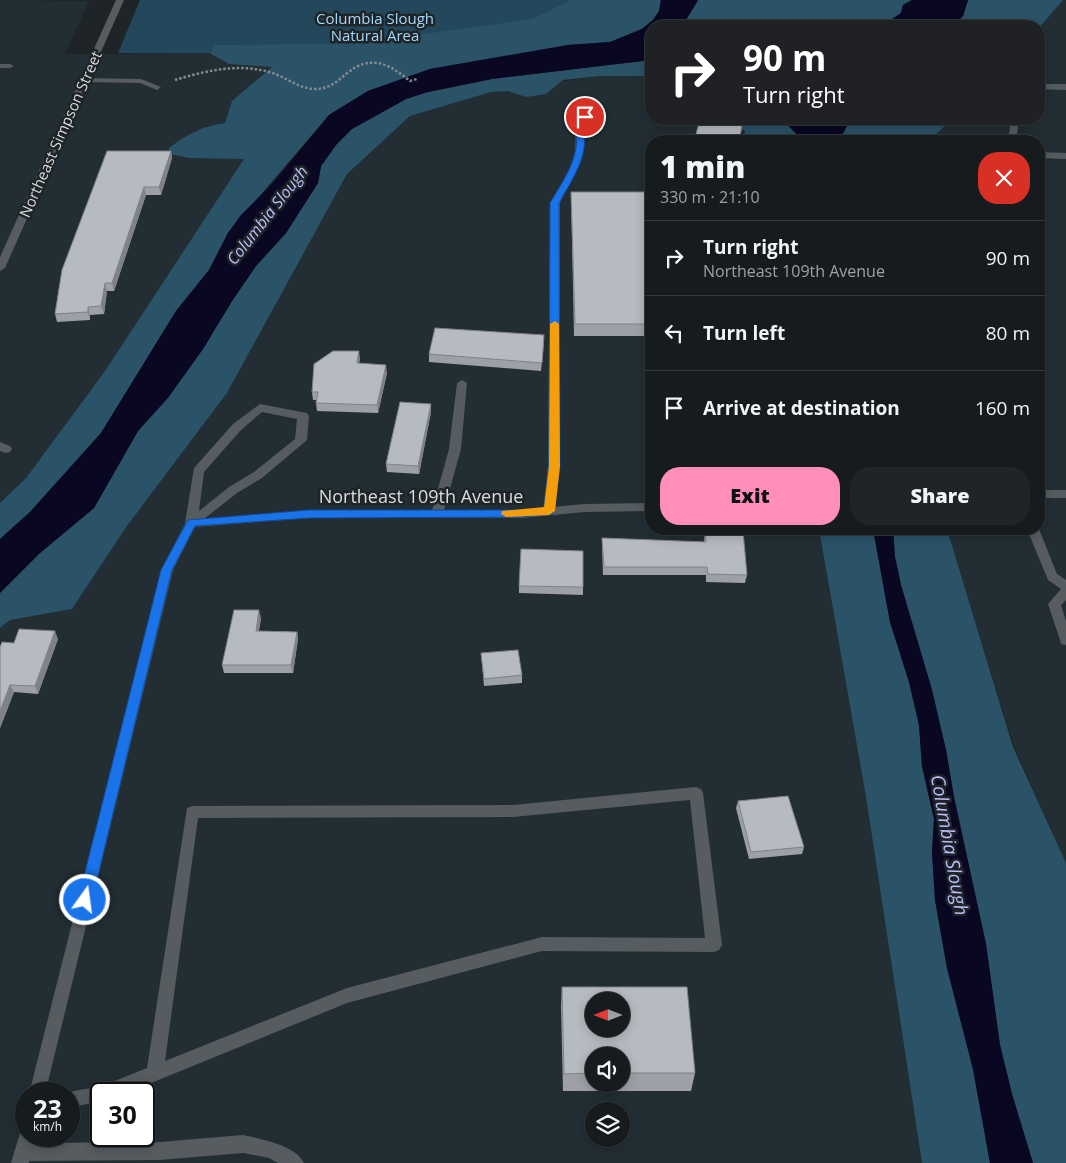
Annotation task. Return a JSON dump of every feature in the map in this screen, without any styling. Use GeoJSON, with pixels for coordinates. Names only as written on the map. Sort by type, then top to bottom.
{"type":"FeatureCollection","features":[{"type":"Feature","properties":{"kind":"street","name":"Northeast Simpson Street"},"geometry":{"type":"LineString","coordinates":[[0,268],[4,252],[120,0]]}},
{"type":"Feature","properties":{"kind":"street"},"geometry":{"type":"LineString","coordinates":[[0,66],[10,66]]}},
{"type":"Feature","properties":{"kind":"street"},"geometry":{"type":"LineString","coordinates":[[84,80],[141,81],[157,87]]}},
{"type":"Feature","properties":{"kind":"street"},"geometry":{"type":"LineString","coordinates":[[1045,87],[1066,87]]}},
{"type":"Feature","properties":{"kind":"street"},"geometry":{"type":"LineString","coordinates":[[549,511],[554,466],[555,203],[574,168],[582,139],[579,130],[585,117]]}},
{"type":"Feature","properties":{"kind":"street"},"geometry":{"type":"LineString","coordinates":[[1045,155],[1066,156]]}},
{"type":"Feature","properties":{"kind":"street"},"geometry":{"type":"LineString","coordinates":[[437,514],[455,449],[462,384]]}},
{"type":"Feature","properties":{"kind":"street"},"geometry":{"type":"LineString","coordinates":[[40,1082],[167,570],[192,523],[198,471],[237,427],[260,408],[303,416],[301,440],[258,475],[233,490],[192,523]]}},
{"type":"Feature","properties":{"kind":"street"},"geometry":{"type":"LineString","coordinates":[[1045,494],[1066,494]]}},
{"type":"Feature","properties":{"kind":"street","name":"Northeast 109th Avenue"},"geometry":{"type":"LineString","coordinates":[[192,523],[309,514],[522,514],[584,508],[645,507]]}},
{"type":"Feature","properties":{"kind":"street"},"geometry":{"type":"LineString","coordinates":[[1035,535],[1052,577],[1066,586]]}},
{"type":"Feature","properties":{"kind":"street"},"geometry":{"type":"LineString","coordinates":[[1066,592],[1054,604],[1066,640]]}},
{"type":"Feature","properties":{"kind":"street"},"geometry":{"type":"LineString","coordinates":[[131,1082],[347,996],[542,944],[714,945],[696,792],[513,811],[192,812],[155,1072]]}},
{"type":"Feature","properties":{"kind":"street"},"geometry":{"type":"LineString","coordinates":[[23,1151],[160,1151],[243,1144],[271,1150],[296,1163]]}},
{"type":"Feature","properties":{"kind":"path"},"geometry":{"type":"LineString","coordinates":[[157,87],[210,70],[255,70],[270,72],[298,86],[316,90],[331,87],[356,66],[375,62],[388,65],[410,81],[417,79]]}},
{"type":"Feature","properties":{"kind":"shaded area"},"geometry":{"type":"Polygon","coordinates":[[[0,0],[89,1],[65,54],[211,54],[229,64],[273,67],[232,101],[225,123],[207,126],[189,158],[245,158],[105,371],[26,478],[0,503],[0,0]]]}},
{"type":"Feature","properties":{"kind":"shaded area"},"geometry":{"type":"Polygon","coordinates":[[[571,0],[661,0],[659,11],[653,20],[645,20],[645,27],[642,29],[610,42],[568,45],[430,69],[368,91],[329,115],[228,233],[209,270],[176,311],[101,433],[30,512],[0,539],[0,503],[26,478],[105,371],[244,159],[189,158],[170,154],[169,148],[189,135],[210,126],[225,123],[232,101],[272,67],[229,64],[211,54],[214,45],[352,44],[533,19],[571,0]]]}},
{"type":"Feature","properties":{"kind":"shaded area"},"geometry":{"type":"Polygon","coordinates":[[[698,0],[912,0],[903,5],[901,13],[891,20],[686,20],[698,0]]]}},
{"type":"Feature","properties":{"kind":"shaded area"},"geometry":{"type":"Polygon","coordinates":[[[968,0],[1063,0],[1045,21],[959,20],[963,16],[968,0]]]}},
{"type":"Feature","properties":{"kind":"shaded area"},"geometry":{"type":"Polygon","coordinates":[[[1063,0],[1066,0],[1066,863],[1014,747],[949,535],[1045,535],[1045,135],[935,135],[946,125],[1045,125],[1045,21],[1063,0]]]}},
{"type":"Feature","properties":{"kind":"shaded area"},"geometry":{"type":"Polygon","coordinates":[[[645,61],[645,76],[600,76],[563,80],[546,94],[526,97],[508,91],[491,92],[410,116],[347,174],[227,393],[127,526],[72,609],[10,620],[0,628],[0,593],[40,553],[94,508],[138,431],[203,349],[256,266],[286,233],[318,183],[321,166],[336,145],[352,129],[406,99],[428,92],[492,79],[645,61]]]}},
{"type":"Feature","properties":{"kind":"shaded area"},"geometry":{"type":"Polygon","coordinates":[[[600,76],[645,76],[645,125],[736,125],[745,132],[744,135],[645,135],[645,535],[820,535],[866,797],[922,1163],[0,1163],[0,628],[9,620],[72,609],[127,526],[227,393],[347,174],[410,116],[491,92],[600,76]]]}},
{"type":"Feature","properties":{"kind":"shaded area"},"geometry":{"type":"Polygon","coordinates":[[[736,125],[788,125],[797,135],[744,135],[745,131],[736,125]]]}},
{"type":"Feature","properties":{"kind":"shaded area"},"geometry":{"type":"Polygon","coordinates":[[[847,125],[946,125],[935,135],[842,135],[847,125]]]}},
{"type":"Feature","properties":{"kind":"shaded area"},"geometry":{"type":"Polygon","coordinates":[[[820,535],[874,535],[890,622],[909,682],[919,725],[922,766],[934,819],[932,852],[935,900],[947,968],[973,1069],[990,1163],[922,1163],[866,797],[820,535]]]}},
{"type":"Feature","properties":{"kind":"shaded area"},"geometry":{"type":"Polygon","coordinates":[[[893,535],[949,535],[1013,747],[1066,863],[1066,1163],[1033,1163],[1012,1094],[1000,1045],[986,944],[954,797],[946,750],[932,690],[901,585],[895,557],[893,535]]]}},
{"type":"Feature","properties":{"kind":"green space","name":"Columbia Slough Natural Area"},"geometry":{"type":"Polygon","coordinates":[[[140,0],[622,0],[441,54],[118,53],[140,0]]]}},
{"type":"Feature","properties":{"kind":"water"},"geometry":{"type":"Polygon","coordinates":[[[661,0],[698,0],[686,20],[653,20],[659,11],[661,0]]]}},
{"type":"Feature","properties":{"kind":"water"},"geometry":{"type":"Polygon","coordinates":[[[912,0],[968,0],[963,16],[959,20],[891,20],[901,13],[903,5],[912,0]]]}},
{"type":"Feature","properties":{"kind":"water","name":"Columbia Slough"},"geometry":{"type":"Polygon","coordinates":[[[645,27],[645,61],[492,79],[428,92],[406,99],[352,129],[336,145],[321,166],[318,183],[286,233],[256,266],[203,349],[168,398],[138,431],[94,508],[40,553],[0,593],[0,539],[30,512],[101,433],[176,311],[209,270],[228,233],[241,215],[273,183],[329,115],[368,91],[430,69],[568,45],[610,42],[645,27]]]}},
{"type":"Feature","properties":{"kind":"water"},"geometry":{"type":"Polygon","coordinates":[[[788,125],[847,125],[842,135],[797,135],[788,125]]]}},
{"type":"Feature","properties":{"kind":"water","name":"Columbia Slough"},"geometry":{"type":"Polygon","coordinates":[[[874,535],[893,535],[895,557],[901,585],[932,690],[946,750],[954,797],[986,944],[1000,1045],[1012,1094],[1033,1163],[990,1163],[973,1069],[947,968],[935,900],[932,852],[934,819],[922,766],[919,725],[909,682],[890,622],[874,535]]]}},
{"type":"Feature","properties":{"kind":"building"},"geometry":{"type":"Polygon","coordinates":[[[698,125],[742,125],[740,135],[696,135],[698,125]]]}},
{"type":"Feature","properties":{"kind":"building"},"geometry":{"type":"Polygon","coordinates":[[[107,151],[171,151],[159,187],[144,187],[112,283],[105,283],[101,306],[88,307],[88,312],[55,314],[62,270],[107,151]]]}},
{"type":"Feature","properties":{"kind":"building"},"geometry":{"type":"Polygon","coordinates":[[[645,189],[645,324],[575,324],[571,192],[644,192],[645,189]]]}},
{"type":"Feature","properties":{"kind":"building"},"geometry":{"type":"Polygon","coordinates":[[[435,328],[544,335],[542,363],[429,354],[435,328]]]}},
{"type":"Feature","properties":{"kind":"building"},"geometry":{"type":"Polygon","coordinates":[[[333,351],[359,351],[357,363],[386,365],[377,405],[316,403],[318,392],[312,392],[314,364],[333,351]]]}},
{"type":"Feature","properties":{"kind":"building"},"geometry":{"type":"Polygon","coordinates":[[[400,402],[431,404],[418,466],[386,464],[400,402]]]}},
{"type":"Feature","properties":{"kind":"building"},"geometry":{"type":"Polygon","coordinates":[[[705,535],[743,535],[747,575],[708,574],[707,567],[604,567],[602,538],[706,542],[705,535]]]}},
{"type":"Feature","properties":{"kind":"building"},"geometry":{"type":"Polygon","coordinates":[[[521,549],[583,551],[583,587],[519,586],[521,549]]]}},
{"type":"Feature","properties":{"kind":"building"},"geometry":{"type":"Polygon","coordinates":[[[234,610],[259,610],[256,631],[297,632],[291,665],[222,665],[234,610]]]}},
{"type":"Feature","properties":{"kind":"building"},"geometry":{"type":"Polygon","coordinates":[[[19,629],[55,631],[35,686],[10,685],[0,711],[0,647],[2,642],[14,643],[19,629]]]}},
{"type":"Feature","properties":{"kind":"building"},"geometry":{"type":"Polygon","coordinates":[[[518,650],[522,675],[484,679],[481,653],[518,650]]]}},
{"type":"Feature","properties":{"kind":"building"},"geometry":{"type":"Polygon","coordinates":[[[788,796],[804,847],[751,852],[738,801],[788,796]]]}},
{"type":"Feature","properties":{"kind":"building"},"geometry":{"type":"Polygon","coordinates":[[[562,987],[687,987],[695,1073],[630,1073],[630,1047],[585,1047],[585,1073],[564,1074],[562,987]]]}},
{"type":"Feature","properties":{"kind":"slow traffic"},"geometry":{"type":"LineString","coordinates":[[506,514],[549,511],[554,466],[555,324]]}},
{"type":"Feature","properties":{"kind":"route"},"geometry":{"type":"LineString","coordinates":[[85,900],[167,570],[192,523],[309,514],[522,514],[549,511],[554,466],[555,203],[574,168],[582,139],[579,130],[585,117]]}}]}
